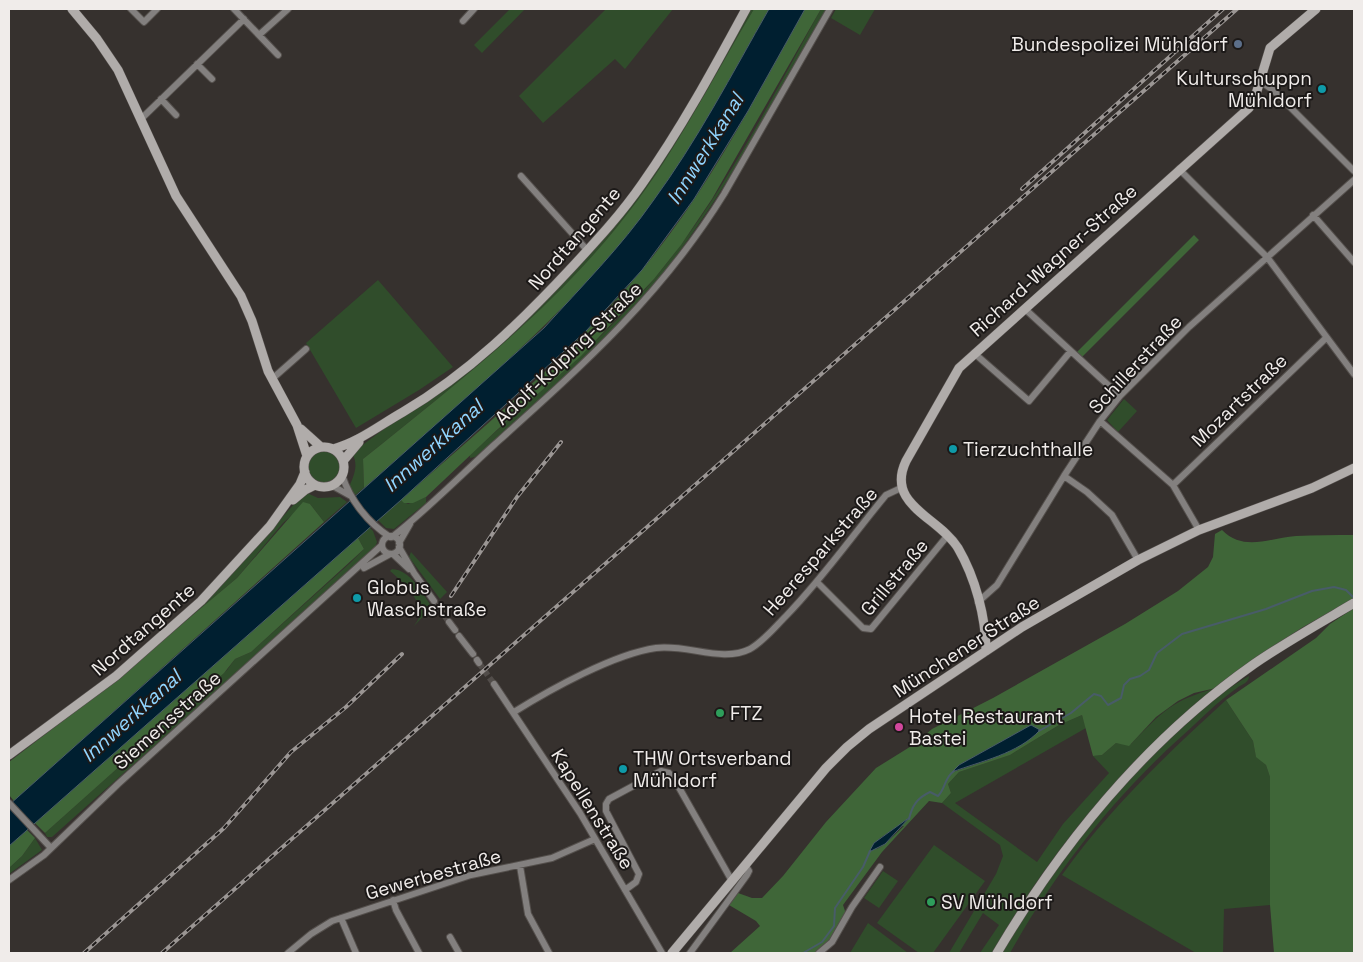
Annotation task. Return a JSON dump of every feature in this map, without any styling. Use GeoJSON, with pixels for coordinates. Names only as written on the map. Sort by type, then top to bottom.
{"type":"FeatureCollection","features":[{"type":"Feature","properties":{"kind":"street"},"geometry":{"type":"LineString","coordinates":[[72,9],[112,61],[180,204],[241,296],[272,379],[297,425],[307,456],[321,447]]}},
{"type":"Feature","properties":{"kind":"street"},"geometry":{"type":"LineString","coordinates":[[131,9],[144,22],[157,9]]}},
{"type":"Feature","properties":{"kind":"street"},"geometry":{"type":"LineString","coordinates":[[234,9],[278,54]]}},
{"type":"Feature","properties":{"kind":"street"},"geometry":{"type":"LineString","coordinates":[[259,35],[288,9]]}},
{"type":"Feature","properties":{"kind":"street"},"geometry":{"type":"LineString","coordinates":[[463,21],[474,9]]}},
{"type":"Feature","properties":{"kind":"street","name":"Nordtangente"},"geometry":{"type":"LineString","coordinates":[[333,449],[367,434],[450,382],[479,360],[535,306],[587,250],[641,185],[665,149],[746,9]]}},
{"type":"Feature","properties":{"kind":"street","name":"Adolf-Kolping-Straße"},"geometry":{"type":"LineString","coordinates":[[383,543],[412,521],[572,376],[661,282],[715,208],[830,9]]}},
{"type":"Feature","properties":{"kind":"street","name":"Richard-Wagner-Straße"},"geometry":{"type":"LineString","coordinates":[[900,488],[900,475],[906,461],[955,374],[974,353],[1249,108],[1270,48],[1316,9]]}},
{"type":"Feature","properties":{"kind":"street"},"geometry":{"type":"LineString","coordinates":[[141,119],[244,19]]}},
{"type":"Feature","properties":{"kind":"street"},"geometry":{"type":"LineString","coordinates":[[198,64],[212,80]]}},
{"type":"Feature","properties":{"kind":"street"},"geometry":{"type":"LineString","coordinates":[[1260,81],[1273,90],[1354,170]]}},
{"type":"Feature","properties":{"kind":"street"},"geometry":{"type":"LineString","coordinates":[[161,99],[176,115]]}},
{"type":"Feature","properties":{"kind":"street"},"geometry":{"type":"LineString","coordinates":[[1179,169],[1267,257],[1354,374]]}},
{"type":"Feature","properties":{"kind":"street"},"geometry":{"type":"LineString","coordinates":[[521,176],[587,250]]}},
{"type":"Feature","properties":{"kind":"street","name":"Schillerstraße"},"geometry":{"type":"LineString","coordinates":[[978,602],[996,585],[1100,421],[1120,396],[1182,333],[1354,180]]}},
{"type":"Feature","properties":{"kind":"street"},"geometry":{"type":"LineString","coordinates":[[1313,215],[1354,262]]}},
{"type":"Feature","properties":{"kind":"street"},"geometry":{"type":"LineString","coordinates":[[1025,309],[1120,396]]}},
{"type":"Feature","properties":{"kind":"street","name":"Mozartstraße"},"geometry":{"type":"LineString","coordinates":[[1173,485],[1326,338]]}},
{"type":"Feature","properties":{"kind":"street"},"geometry":{"type":"LineString","coordinates":[[272,379],[306,349]]}},
{"type":"Feature","properties":{"kind":"street"},"geometry":{"type":"LineString","coordinates":[[974,353],[1029,401],[1070,352]]}},
{"type":"Feature","properties":{"kind":"street"},"geometry":{"type":"LineString","coordinates":[[1100,421],[1173,485],[1199,530]]}},
{"type":"Feature","properties":{"kind":"street"},"geometry":{"type":"LineString","coordinates":[[297,425],[321,447],[333,449],[343,461],[342,475],[349,495]]}},
{"type":"Feature","properties":{"kind":"street","name":"Nordtangente"},"geometry":{"type":"LineString","coordinates":[[343,461],[367,434]]}},
{"type":"Feature","properties":{"kind":"street","name":"Nordtangente"},"geometry":{"type":"LineString","coordinates":[[9,755],[116,676],[175,625],[232,569],[282,510],[300,484],[305,472],[304,464],[307,456]]}},
{"type":"Feature","properties":{"kind":"street","name":"Münchener Straße"},"geometry":{"type":"LineString","coordinates":[[672,953],[826,768],[869,729],[1000,641],[1138,560],[1199,530],[1312,488],[1354,468]]}},
{"type":"Feature","properties":{"kind":"street"},"geometry":{"type":"LineString","coordinates":[[305,472],[315,485],[331,486],[349,495],[380,530],[399,545],[414,573],[434,601]]}},
{"type":"Feature","properties":{"kind":"street"},"geometry":{"type":"LineString","coordinates":[[331,486],[342,475]]}},
{"type":"Feature","properties":{"kind":"street"},"geometry":{"type":"LineString","coordinates":[[1064,476],[1087,492],[1112,515],[1138,560]]}},
{"type":"Feature","properties":{"kind":"street","name":"Nordtangente"},"geometry":{"type":"LineString","coordinates":[[282,510],[305,490],[315,485]]}},
{"type":"Feature","properties":{"kind":"street"},"geometry":{"type":"LineString","coordinates":[[900,488],[906,499],[948,535],[964,560],[986,626],[986,651]]}},
{"type":"Feature","properties":{"kind":"street","name":"Heeresparkstraße"},"geometry":{"type":"LineString","coordinates":[[514,712],[612,662],[643,651],[678,647],[727,655],[749,649],[773,629],[818,582],[886,495],[900,488]]}},
{"type":"Feature","properties":{"kind":"street","name":"Adolf-Kolping-Straße"},"geometry":{"type":"LineString","coordinates":[[391,554],[399,545],[412,521]]}},
{"type":"Feature","properties":{"kind":"street"},"geometry":{"type":"LineString","coordinates":[[380,530],[384,550],[414,573]]}},
{"type":"Feature","properties":{"kind":"street","name":"Grillstraße"},"geometry":{"type":"LineString","coordinates":[[818,582],[864,628],[871,629],[948,535]]}},
{"type":"Feature","properties":{"kind":"street","name":"Siemensstraße"},"geometry":{"type":"LineString","coordinates":[[9,880],[51,848],[125,778],[344,581],[383,543]]}},
{"type":"Feature","properties":{"kind":"street","name":"Siemensstraße"},"geometry":{"type":"LineString","coordinates":[[344,581],[391,554]]}},
{"type":"Feature","properties":{"kind":"street"},"geometry":{"type":"LineString","coordinates":[[997,953],[1027,904],[1066,847],[1104,800],[1153,749],[1196,709],[1254,664],[1302,633],[1352,605]]}},
{"type":"Feature","properties":{"kind":"street"},"geometry":{"type":"LineString","coordinates":[[449,622],[476,659]]}},
{"type":"Feature","properties":{"kind":"street"},"geometry":{"type":"LineString","coordinates":[[986,626],[1000,641]]}},
{"type":"Feature","properties":{"kind":"street","name":"Kapellenstraße"},"geometry":{"type":"LineString","coordinates":[[494,684],[580,813],[662,953]]}},
{"type":"Feature","properties":{"kind":"street"},"geometry":{"type":"LineString","coordinates":[[625,890],[636,882],[639,874],[606,811],[606,804],[609,799],[661,771],[669,773],[673,777],[732,881]]}},
{"type":"Feature","properties":{"kind":"street"},"geometry":{"type":"LineString","coordinates":[[9,803],[51,848]]}},
{"type":"Feature","properties":{"kind":"street","name":"Gewerbestraße"},"geometry":{"type":"LineString","coordinates":[[289,953],[319,928],[341,918],[471,875],[520,866],[556,856],[595,839]]}},
{"type":"Feature","properties":{"kind":"street"},"geometry":{"type":"LineString","coordinates":[[690,953],[747,876],[748,871],[745,865]]}},
{"type":"Feature","properties":{"kind":"street"},"geometry":{"type":"LineString","coordinates":[[520,866],[528,914],[549,953]]}},
{"type":"Feature","properties":{"kind":"street"},"geometry":{"type":"LineString","coordinates":[[819,953],[832,942],[852,907],[880,867]]}},
{"type":"Feature","properties":{"kind":"street"},"geometry":{"type":"LineString","coordinates":[[393,900],[396,910],[419,953]]}},
{"type":"Feature","properties":{"kind":"street"},"geometry":{"type":"LineString","coordinates":[[341,918],[356,953]]}},
{"type":"Feature","properties":{"kind":"street"},"geometry":{"type":"LineString","coordinates":[[450,937],[458,953]]}},
{"type":"Feature","properties":{"kind":"green space"},"geometry":{"type":"Polygon","coordinates":[[[510,9],[525,9],[482,53],[474,45],[510,9]]]}},
{"type":"Feature","properties":{"kind":"green space"},"geometry":{"type":"Polygon","coordinates":[[[606,9],[673,9],[625,69],[615,59],[543,123],[519,96],[606,9]]]}},
{"type":"Feature","properties":{"kind":"green space"},"geometry":{"type":"Polygon","coordinates":[[[751,9],[754,9],[673,148],[617,227],[589,260],[528,321],[463,378],[363,459],[364,488],[355,495],[349,487],[355,466],[352,453],[518,328],[589,255],[622,216],[751,9]]]}},
{"type":"Feature","properties":{"kind":"green space"},"geometry":{"type":"Polygon","coordinates":[[[754,9],[769,9],[685,155],[648,211],[627,237],[566,304],[533,336],[364,488],[363,459],[463,378],[528,321],[589,260],[617,227],[673,148],[754,9]]]}},
{"type":"Feature","properties":{"kind":"green space"},"geometry":{"type":"Polygon","coordinates":[[[805,9],[821,9],[712,199],[681,245],[654,279],[581,356],[498,429],[426,497],[413,503],[404,503],[401,500],[526,390],[586,332],[641,271],[665,241],[709,177],[805,9]]]}},
{"type":"Feature","properties":{"kind":"green space"},"geometry":{"type":"Polygon","coordinates":[[[821,9],[826,9],[763,122],[718,195],[669,265],[623,321],[583,362],[475,457],[470,458],[470,455],[611,326],[654,279],[679,248],[702,216],[744,148],[821,9]]]}},
{"type":"Feature","properties":{"kind":"green space"},"geometry":{"type":"Polygon","coordinates":[[[836,9],[875,9],[860,35],[831,18],[836,9]]]}},
{"type":"Feature","properties":{"kind":"green space"},"geometry":{"type":"Polygon","coordinates":[[[1194,235],[1199,240],[1082,357],[1077,352],[1194,235]]]}},
{"type":"Feature","properties":{"kind":"green space"},"geometry":{"type":"Polygon","coordinates":[[[378,280],[453,367],[356,428],[306,343],[378,280]]]}},
{"type":"Feature","properties":{"kind":"green space"},"geometry":{"type":"Polygon","coordinates":[[[1124,399],[1137,411],[1118,432],[1107,420],[1124,399]]]}},
{"type":"Feature","properties":{"kind":"green space"},"geometry":{"type":"Polygon","coordinates":[[[324,451],[335,456],[340,467],[335,478],[324,483],[313,478],[308,467],[313,456],[324,451]]]}},
{"type":"Feature","properties":{"kind":"green space"},"geometry":{"type":"Polygon","coordinates":[[[305,492],[318,498],[340,497],[347,502],[324,522],[310,504],[292,515],[283,523],[237,578],[180,626],[215,592],[305,492]]]}},
{"type":"Feature","properties":{"kind":"green space"},"geometry":{"type":"Polygon","coordinates":[[[426,497],[426,503],[394,529],[386,528],[378,520],[401,500],[408,504],[426,497]]]}},
{"type":"Feature","properties":{"kind":"green space"},"geometry":{"type":"Polygon","coordinates":[[[303,502],[310,504],[324,522],[14,801],[9,795],[9,762],[107,687],[237,578],[303,502]]]}},
{"type":"Feature","properties":{"kind":"green space"},"geometry":{"type":"Polygon","coordinates":[[[369,527],[373,531],[377,542],[374,550],[52,837],[47,837],[45,833],[227,670],[235,659],[251,652],[349,564],[364,549],[358,538],[369,527]]]}},
{"type":"Feature","properties":{"kind":"green space"},"geometry":{"type":"Polygon","coordinates":[[[1222,530],[1230,537],[1248,542],[1296,536],[1354,535],[1354,599],[1303,627],[1244,666],[1216,688],[1194,693],[1178,701],[1156,717],[1129,746],[1116,743],[1102,755],[1093,756],[1082,715],[1059,725],[1010,755],[959,772],[948,784],[951,793],[942,803],[929,801],[882,852],[843,905],[846,914],[834,935],[816,953],[730,953],[760,926],[756,921],[729,905],[738,893],[752,898],[762,898],[783,876],[826,822],[876,768],[913,745],[932,729],[993,698],[1125,624],[1178,591],[1208,567],[1213,557],[1215,534],[1222,530]],[[1022,730],[959,765],[953,772],[989,760],[1004,752],[1022,730]],[[904,826],[897,827],[880,838],[877,849],[885,844],[904,826]]]}},
{"type":"Feature","properties":{"kind":"green space"},"geometry":{"type":"Polygon","coordinates":[[[358,538],[364,549],[251,652],[235,659],[224,673],[45,833],[35,823],[358,538]]]}},
{"type":"Feature","properties":{"kind":"green space"},"geometry":{"type":"Polygon","coordinates":[[[411,552],[447,592],[440,599],[409,557],[411,552]]]}},
{"type":"Feature","properties":{"kind":"green space"},"geometry":{"type":"Polygon","coordinates":[[[392,569],[405,573],[420,589],[432,607],[414,626],[420,615],[418,604],[405,585],[390,571],[392,569]]]}},
{"type":"Feature","properties":{"kind":"green space"},"geometry":{"type":"Polygon","coordinates":[[[1354,608],[1354,953],[1274,953],[1270,905],[1270,777],[1266,765],[1256,757],[1253,741],[1226,700],[1316,638],[1330,624],[1354,608]]]}},
{"type":"Feature","properties":{"kind":"green space"},"geometry":{"type":"Polygon","coordinates":[[[1249,676],[1247,682],[1216,705],[1156,760],[1132,785],[1087,837],[1066,865],[1046,893],[1010,953],[1002,953],[1040,891],[1106,805],[1156,752],[1183,727],[1223,693],[1249,676]]]}},
{"type":"Feature","properties":{"kind":"green space"},"geometry":{"type":"Polygon","coordinates":[[[1216,688],[1150,746],[1092,810],[1039,879],[992,953],[980,953],[999,925],[983,913],[959,953],[949,953],[996,874],[1003,856],[1000,845],[942,803],[951,793],[948,784],[959,772],[1010,755],[1059,725],[1082,715],[1086,728],[955,803],[1037,862],[1063,824],[1109,773],[1093,756],[1102,755],[1116,743],[1131,744],[1169,708],[1188,698],[1216,688]]]}},
{"type":"Feature","properties":{"kind":"green space"},"geometry":{"type":"Polygon","coordinates":[[[1226,700],[1253,741],[1256,756],[1266,765],[1270,777],[1270,905],[1224,909],[1223,953],[1196,953],[1062,875],[1099,828],[1139,783],[1226,700]]]}},
{"type":"Feature","properties":{"kind":"green space"},"geometry":{"type":"Polygon","coordinates":[[[27,830],[35,838],[22,856],[9,868],[9,846],[27,830]]]}},
{"type":"Feature","properties":{"kind":"green space"},"geometry":{"type":"Polygon","coordinates":[[[35,838],[42,850],[9,874],[9,868],[22,856],[35,838]]]}},
{"type":"Feature","properties":{"kind":"green space","name":"SV Mühldorf"},"geometry":{"type":"Polygon","coordinates":[[[934,845],[985,881],[933,953],[919,953],[877,923],[934,845]]]}},
{"type":"Feature","properties":{"kind":"green space"},"geometry":{"type":"Polygon","coordinates":[[[883,871],[898,881],[879,908],[864,898],[883,871]]]}},
{"type":"Feature","properties":{"kind":"green space"},"geometry":{"type":"Polygon","coordinates":[[[868,923],[908,953],[850,953],[868,923]]]}},
{"type":"Feature","properties":{"kind":"water","name":"Innwerkkanal"},"geometry":{"type":"Polygon","coordinates":[[[769,9],[805,9],[748,111],[694,199],[642,270],[586,331],[401,500],[9,846],[9,805],[544,328],[586,282],[641,218],[669,178],[714,107],[769,9]]]}},
{"type":"Feature","properties":{"kind":"water"},"geometry":{"type":"Polygon","coordinates":[[[1031,725],[1040,730],[1021,745],[999,756],[952,772],[959,765],[1031,725]]]}},
{"type":"Feature","properties":{"kind":"water"},"geometry":{"type":"Polygon","coordinates":[[[910,817],[885,844],[869,852],[874,843],[910,817]]]}},
{"type":"Feature","properties":{"kind":"waterway"},"geometry":{"type":"LineString","coordinates":[[1039,731],[1071,713],[1094,694],[1101,696],[1108,705],[1121,698],[1124,685],[1130,679],[1140,676],[1149,670],[1157,653],[1182,634],[1266,609],[1312,591],[1334,587],[1346,590],[1354,598]]}},
{"type":"Feature","properties":{"kind":"waterway"},"geometry":{"type":"LineString","coordinates":[[909,819],[918,800],[930,792],[938,796],[948,777],[954,771]]}},
{"type":"Feature","properties":{"kind":"waterway"},"geometry":{"type":"LineString","coordinates":[[803,953],[822,942],[834,926],[835,908],[863,867],[870,851]]}},
{"type":"Feature","properties":{"kind":"tunnel"},"geometry":{"type":"LineString","coordinates":[[434,601],[449,622]]}},
{"type":"Feature","properties":{"kind":"tunnel"},"geometry":{"type":"LineString","coordinates":[[479,663],[494,684]]}},
{"type":"Feature","properties":{"kind":"railway"},"geometry":{"type":"LineString","coordinates":[[1022,189],[1223,9]]}},
{"type":"Feature","properties":{"kind":"railway"},"geometry":{"type":"LineString","coordinates":[[162,953],[1237,9]]}},
{"type":"Feature","properties":{"kind":"railway"},"geometry":{"type":"LineString","coordinates":[[451,596],[517,497],[561,442]]}},
{"type":"Feature","properties":{"kind":"railway"},"geometry":{"type":"LineString","coordinates":[[84,953],[224,828],[291,752],[346,707],[402,654]]}},
{"type":"Feature","properties":{"kind":"place","name":"Bundespolizei Mühldorf"},"geometry":{"type":"Point","coordinates":[1238,44]}},
{"type":"Feature","properties":{"kind":"place","name":"Kulturschuppn Mühldorf"},"geometry":{"type":"Point","coordinates":[1322,89]}},
{"type":"Feature","properties":{"kind":"place","name":"Tierzuchthalle"},"geometry":{"type":"Point","coordinates":[953,449]}},
{"type":"Feature","properties":{"kind":"place","name":"Globus Waschstraße"},"geometry":{"type":"Point","coordinates":[357,598]}},
{"type":"Feature","properties":{"kind":"place","name":"FTZ"},"geometry":{"type":"Point","coordinates":[720,713]}},
{"type":"Feature","properties":{"kind":"place","name":"Hotel Restaurant Bastei"},"geometry":{"type":"Point","coordinates":[899,727]}},
{"type":"Feature","properties":{"kind":"place","name":"THW Ortsverband Mühldorf"},"geometry":{"type":"Point","coordinates":[623,769]}},
{"type":"Feature","properties":{"kind":"place","name":"SV Mühldorf"},"geometry":{"type":"Point","coordinates":[931,902]}}]}
